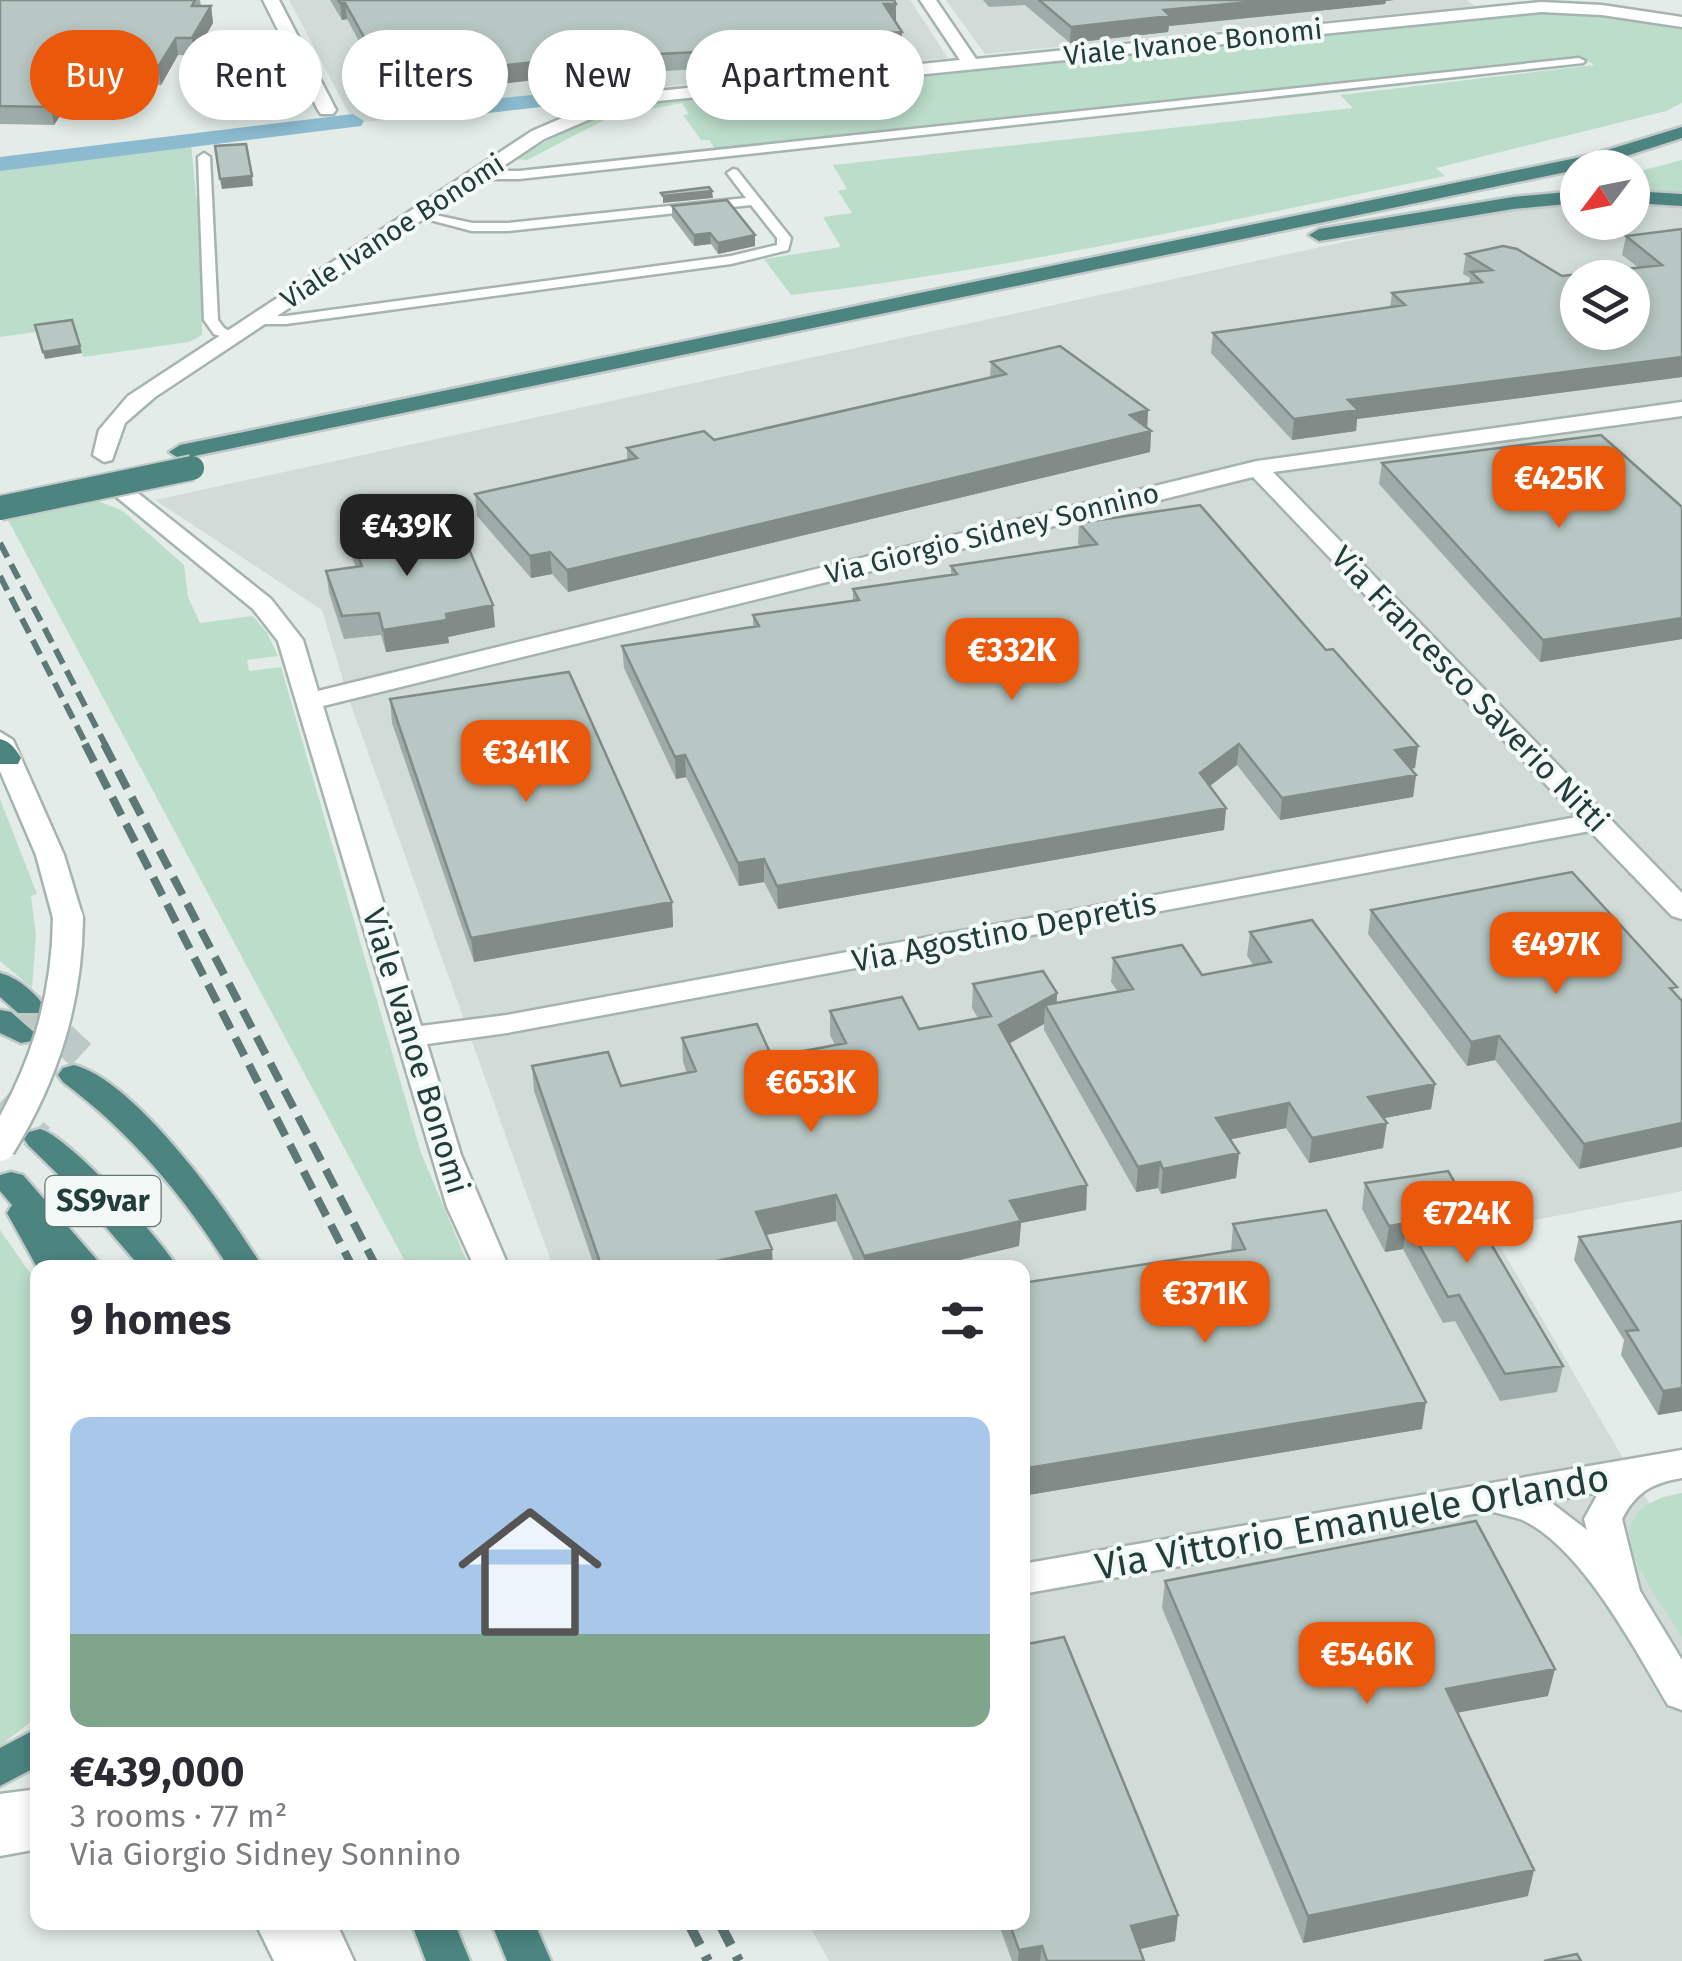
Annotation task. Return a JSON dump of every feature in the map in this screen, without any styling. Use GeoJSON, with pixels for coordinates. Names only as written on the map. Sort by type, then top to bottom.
{"type":"FeatureCollection","features":[{"type":"Feature","properties":{"kind":"highway"},"geometry":{"type":"LineString","coordinates":[[0,508],[186,460],[1595,160],[1682,132]]}},
{"type":"Feature","properties":{"kind":"highway"},"geometry":{"type":"LineString","coordinates":[[1650,161],[1682,152]]}},
{"type":"Feature","properties":{"kind":"highway"},"geometry":{"type":"LineString","coordinates":[[0,489],[186,460],[1560,182]]}},
{"type":"Feature","properties":{"kind":"highway"},"geometry":{"type":"LineString","coordinates":[[1650,198],[1682,200]]}},
{"type":"Feature","properties":{"kind":"highway"},"geometry":{"type":"LineString","coordinates":[[1266,242],[1395,226],[1506,204],[1560,200]]}},
{"type":"Feature","properties":{"kind":"highway"},"geometry":{"type":"LineString","coordinates":[[0,982],[17,1020]]}},
{"type":"Feature","properties":{"kind":"highway"},"geometry":{"type":"LineString","coordinates":[[77,1065],[121,1108],[197,1196],[241,1260]]}},
{"type":"Feature","properties":{"kind":"highway","name":"SS9var"},"geometry":{"type":"LineString","coordinates":[[40,1139],[107,1204],[154,1260]]}},
{"type":"Feature","properties":{"kind":"highway","name":"SS9var"},"geometry":{"type":"LineString","coordinates":[[50,1260],[10,1183],[80,1260]]}},
{"type":"Feature","properties":{"kind":"highway"},"geometry":{"type":"LineString","coordinates":[[0,1769],[30,1749]]}},
{"type":"Feature","properties":{"kind":"highway"},"geometry":{"type":"LineString","coordinates":[[435,1930],[448,1961]]}},
{"type":"Feature","properties":{"kind":"highway"},"geometry":{"type":"LineString","coordinates":[[515,1930],[529,1961]]}},
{"type":"Feature","properties":{"kind":"street"},"geometry":{"type":"LineString","coordinates":[[271,0],[327,110]]}},
{"type":"Feature","properties":{"kind":"street"},"geometry":{"type":"LineString","coordinates":[[928,0],[972,64]]}},
{"type":"Feature","properties":{"kind":"street","name":"Viale Ivanoe Bonomi"},"geometry":{"type":"LineString","coordinates":[[104,455],[107,434],[124,411],[231,336],[552,128],[623,102],[1542,8],[1589,8],[1682,22]]}},
{"type":"Feature","properties":{"kind":"street","name":"Via Giorgio Sidney Sonnino"},"geometry":{"type":"LineString","coordinates":[[310,701],[1257,468],[1330,454],[1682,409]]}},
{"type":"Feature","properties":{"kind":"street","name":"Via Francesco Saverio Nitti"},"geometry":{"type":"LineString","coordinates":[[1257,468],[1682,910]]}},
{"type":"Feature","properties":{"kind":"street","name":"Viale Ivanoe Bonomi"},"geometry":{"type":"LineString","coordinates":[[126,495],[276,618],[294,649],[454,1182],[488,1260]]}},
{"type":"Feature","properties":{"kind":"street"},"geometry":{"type":"LineString","coordinates":[[0,1146],[37,1080],[56,1029],[68,975],[68,918],[50,855],[3,748]]}},
{"type":"Feature","properties":{"kind":"street","name":"Via Agostino Depretis"},"geometry":{"type":"LineString","coordinates":[[410,1037],[527,1020],[1598,821]]}},
{"type":"Feature","properties":{"kind":"street"},"geometry":{"type":"LineString","coordinates":[[1622,1594],[1604,1528],[1605,1510],[1626,1482],[1672,1466]]}},
{"type":"Feature","properties":{"kind":"street","name":"Via Vittorio Emanuele Orlando"},"geometry":{"type":"LineString","coordinates":[[1030,1578],[1672,1466]]}},
{"type":"Feature","properties":{"kind":"street"},"geometry":{"type":"LineString","coordinates":[[1472,1500],[1508,1501],[1545,1516],[1575,1541],[1622,1594],[1682,1694]]}},
{"type":"Feature","properties":{"kind":"street"},"geometry":{"type":"LineString","coordinates":[[0,1812],[30,1807]]}},
{"type":"Feature","properties":{"kind":"street"},"geometry":{"type":"LineString","coordinates":[[0,1838],[30,1832]]}},
{"type":"Feature","properties":{"kind":"street"},"geometry":{"type":"LineString","coordinates":[[280,1930],[297,1961]]}},
{"type":"Feature","properties":{"kind":"street"},"geometry":{"type":"LineString","coordinates":[[318,1930],[332,1961]]}},
{"type":"Feature","properties":{"kind":"lane"},"geometry":{"type":"LineString","coordinates":[[477,175],[518,175],[1579,61]]}},
{"type":"Feature","properties":{"kind":"lane"},"geometry":{"type":"LineString","coordinates":[[204,158],[210,320],[219,331],[231,336]]}},
{"type":"Feature","properties":{"kind":"lane"},"geometry":{"type":"LineString","coordinates":[[256,320],[286,320],[731,260],[783,248],[784,238],[733,173]]}},
{"type":"Feature","properties":{"kind":"lane"},"geometry":{"type":"LineString","coordinates":[[418,215],[472,227],[507,227],[753,201]]}},
{"type":"Feature","properties":{"kind":"shaded area"},"geometry":{"type":"Polygon","coordinates":[[[289,0],[910,0],[948,58],[924,60],[924,30],[686,30],[686,84],[666,86],[666,30],[528,30],[528,105],[508,107],[508,30],[342,30],[342,100],[322,62],[322,30],[305,30],[289,0]]]}},
{"type":"Feature","properties":{"kind":"shaded area"},"geometry":{"type":"Polygon","coordinates":[[[946,0],[1467,0],[1475,6],[985,54],[946,0]]]}},
{"type":"Feature","properties":{"kind":"shaded area"},"geometry":{"type":"Polygon","coordinates":[[[1650,201],[1682,203],[1682,1191],[1490,1229],[1660,1522],[1682,1519],[1682,1961],[829,1961],[812,1930],[1030,1930],[1030,1260],[550,1260],[348,697],[322,610],[155,500],[1496,209],[1560,203],[1560,240],[1650,240],[1650,201]]]}},
{"type":"Feature","properties":{"kind":"green space"},"geometry":{"type":"Polygon","coordinates":[[[1540,11],[1682,25],[1682,103],[1666,111],[1436,168],[1445,176],[1119,243],[791,295],[764,259],[841,247],[823,217],[852,213],[838,191],[847,189],[833,165],[1353,108],[1340,95],[1594,65],[1581,56],[715,149],[709,140],[701,140],[687,120],[924,120],[924,73],[1540,11]]]}},
{"type":"Feature","properties":{"kind":"green space"},"geometry":{"type":"Polygon","coordinates":[[[686,97],[686,109],[682,103],[666,106],[668,99],[686,97]]]}},
{"type":"Feature","properties":{"kind":"green space"},"geometry":{"type":"Polygon","coordinates":[[[604,120],[527,160],[514,159],[583,121],[604,120]]]}},
{"type":"Feature","properties":{"kind":"green space"},"geometry":{"type":"Polygon","coordinates":[[[191,143],[196,197],[203,201],[202,335],[189,342],[83,357],[72,327],[0,337],[0,166],[191,143]]]}},
{"type":"Feature","properties":{"kind":"green space"},"geometry":{"type":"Polygon","coordinates":[[[1682,160],[1682,196],[1650,194],[1650,168],[1682,160]]]}},
{"type":"Feature","properties":{"kind":"green space"},"geometry":{"type":"Polygon","coordinates":[[[98,501],[123,511],[184,565],[188,597],[200,623],[253,616],[267,633],[278,656],[247,660],[249,671],[281,667],[421,1153],[466,1260],[404,1260],[8,520],[98,501]]]}},
{"type":"Feature","properties":{"kind":"green space"},"geometry":{"type":"Polygon","coordinates":[[[0,799],[37,894],[31,896],[36,935],[32,988],[0,961],[0,799]]]}},
{"type":"Feature","properties":{"kind":"green space"},"geometry":{"type":"Polygon","coordinates":[[[0,1230],[30,1273],[30,1722],[0,1746],[0,1230]]]}},
{"type":"Feature","properties":{"kind":"green space"},"geometry":{"type":"Polygon","coordinates":[[[1682,1493],[1682,1637],[1642,1574],[1630,1533],[1636,1516],[1652,1502],[1682,1493]]]}},
{"type":"Feature","properties":{"kind":"building"},"geometry":{"type":"Polygon","coordinates":[[[0,0],[195,0],[192,6],[211,6],[197,30],[179,30],[179,38],[159,65],[159,30],[30,30],[30,107],[0,106],[0,0]]]}},
{"type":"Feature","properties":{"kind":"building"},"geometry":{"type":"Polygon","coordinates":[[[338,0],[894,0],[896,4],[884,4],[901,30],[686,30],[686,53],[666,54],[666,30],[528,30],[528,63],[508,65],[508,30],[360,30],[345,3],[338,0]]]}},
{"type":"Feature","properties":{"kind":"building"},"geometry":{"type":"Polygon","coordinates":[[[1039,0],[1271,0],[1164,10],[1170,16],[1071,27],[1039,0]]]}},
{"type":"Feature","properties":{"kind":"building"},"geometry":{"type":"Polygon","coordinates":[[[246,144],[252,176],[220,179],[215,146],[246,144]]]}},
{"type":"Feature","properties":{"kind":"building"},"geometry":{"type":"Polygon","coordinates":[[[709,187],[712,191],[663,196],[661,193],[709,187]]]}},
{"type":"Feature","properties":{"kind":"building"},"geometry":{"type":"Polygon","coordinates":[[[727,200],[755,235],[718,243],[710,233],[694,235],[672,206],[727,200]]]}},
{"type":"Feature","properties":{"kind":"building"},"geometry":{"type":"Polygon","coordinates":[[[1682,229],[1682,357],[1348,400],[1358,410],[1294,419],[1213,333],[1405,305],[1392,293],[1482,282],[1471,272],[1492,270],[1466,254],[1503,246],[1517,249],[1560,275],[1560,350],[1650,350],[1650,266],[1662,265],[1631,240],[1650,240],[1650,233],[1682,229]]]}},
{"type":"Feature","properties":{"kind":"building"},"geometry":{"type":"Polygon","coordinates":[[[72,320],[80,346],[43,352],[35,325],[72,320]]]}},
{"type":"Feature","properties":{"kind":"building"},"geometry":{"type":"Polygon","coordinates":[[[1060,346],[1148,410],[1130,415],[1151,431],[567,570],[550,552],[530,556],[475,494],[637,458],[627,448],[704,431],[714,440],[1006,374],[991,362],[1060,346]]]}},
{"type":"Feature","properties":{"kind":"building"},"geometry":{"type":"Polygon","coordinates":[[[1601,435],[1682,507],[1682,618],[1543,640],[1382,463],[1601,435]]]}},
{"type":"Feature","properties":{"kind":"building"},"geometry":{"type":"Polygon","coordinates":[[[1200,505],[1326,650],[1333,649],[1418,746],[1395,750],[1416,775],[1282,798],[1239,744],[1200,773],[1226,808],[777,886],[764,859],[738,863],[685,755],[675,757],[622,646],[759,626],[753,615],[859,600],[853,589],[957,574],[951,566],[1097,544],[1079,523],[1200,505]]]}},
{"type":"Feature","properties":{"kind":"building"},"geometry":{"type":"Polygon","coordinates":[[[426,523],[439,552],[469,549],[493,605],[446,614],[447,620],[383,630],[379,613],[342,616],[326,571],[362,566],[348,533],[426,523]]]}},
{"type":"Feature","properties":{"kind":"building"},"geometry":{"type":"Polygon","coordinates":[[[569,672],[672,902],[471,938],[390,699],[569,672]]]}},
{"type":"Feature","properties":{"kind":"building"},"geometry":{"type":"Polygon","coordinates":[[[1572,872],[1677,987],[1670,988],[1682,1001],[1682,1123],[1584,1144],[1499,1036],[1471,1042],[1371,910],[1572,872]]]}},
{"type":"Feature","properties":{"kind":"building"},"geometry":{"type":"Polygon","coordinates":[[[1312,920],[1435,1084],[1368,1097],[1387,1123],[1312,1138],[1289,1103],[1216,1118],[1239,1153],[1163,1169],[1160,1162],[1138,1167],[1045,1005],[1133,989],[1113,958],[1182,945],[1202,975],[1271,962],[1250,932],[1312,920]]]}},
{"type":"Feature","properties":{"kind":"building"},"geometry":{"type":"Polygon","coordinates":[[[1043,971],[1057,993],[999,1025],[1087,1185],[1010,1201],[1021,1221],[864,1256],[836,1195],[756,1212],[772,1249],[721,1260],[599,1260],[532,1066],[608,1052],[621,1086],[696,1071],[682,1038],[757,1024],[772,1057],[846,1043],[830,1011],[902,997],[919,1029],[991,1016],[973,984],[1043,971]]]}},
{"type":"Feature","properties":{"kind":"building"},"geometry":{"type":"Polygon","coordinates":[[[1448,1171],[1563,1366],[1505,1374],[1459,1295],[1448,1297],[1407,1223],[1389,1226],[1365,1183],[1448,1171]]]}},
{"type":"Feature","properties":{"kind":"building"},"geometry":{"type":"Polygon","coordinates":[[[1326,1210],[1426,1402],[1030,1468],[1030,1282],[1245,1249],[1233,1224],[1326,1210]]]}},
{"type":"Feature","properties":{"kind":"building"},"geometry":{"type":"Polygon","coordinates":[[[1682,1221],[1682,1388],[1663,1391],[1626,1331],[1638,1330],[1579,1237],[1682,1221]]]}},
{"type":"Feature","properties":{"kind":"building"},"geometry":{"type":"Polygon","coordinates":[[[1476,1521],[1555,1669],[1446,1689],[1534,1870],[1308,1916],[1165,1581],[1476,1521]]]}},
{"type":"Feature","properties":{"kind":"building"},"geometry":{"type":"Polygon","coordinates":[[[1064,1637],[1178,1915],[1131,1926],[1144,1961],[1047,1961],[1042,1946],[1019,1950],[1012,1930],[1030,1930],[1030,1643],[1064,1637]]]}},
{"type":"Feature","properties":{"kind":"building"},"geometry":{"type":"Polygon","coordinates":[[[1577,1954],[1581,1961],[1544,1961],[1577,1954]]]}},
{"type":"Feature","properties":{"kind":"waterway"},"geometry":{"type":"LineString","coordinates":[[508,104],[528,102]]}},
{"type":"Feature","properties":{"kind":"waterway"},"geometry":{"type":"LineString","coordinates":[[0,164],[353,121]]}},
{"type":"Feature","properties":{"kind":"tunnel"},"geometry":{"type":"LineString","coordinates":[[29,1006],[81,1055]]}},
{"type":"Feature","properties":{"kind":"tunnel"},"geometry":{"type":"LineString","coordinates":[[0,1103],[40,1139]]}},
{"type":"Feature","properties":{"kind":"railway"},"geometry":{"type":"LineString","coordinates":[[0,543],[106,746]]}},
{"type":"Feature","properties":{"kind":"railway"},"geometry":{"type":"LineString","coordinates":[[0,576],[87,746]]}},
{"type":"Feature","properties":{"kind":"railway"},"geometry":{"type":"LineString","coordinates":[[85,744],[349,1260]]}},
{"type":"Feature","properties":{"kind":"railway"},"geometry":{"type":"LineString","coordinates":[[104,744],[373,1260]]}},
{"type":"Feature","properties":{"kind":"railway"},"geometry":{"type":"LineString","coordinates":[[692,1930],[708,1961]]}},
{"type":"Feature","properties":{"kind":"railway"},"geometry":{"type":"LineString","coordinates":[[723,1930],[739,1961]]}}]}
